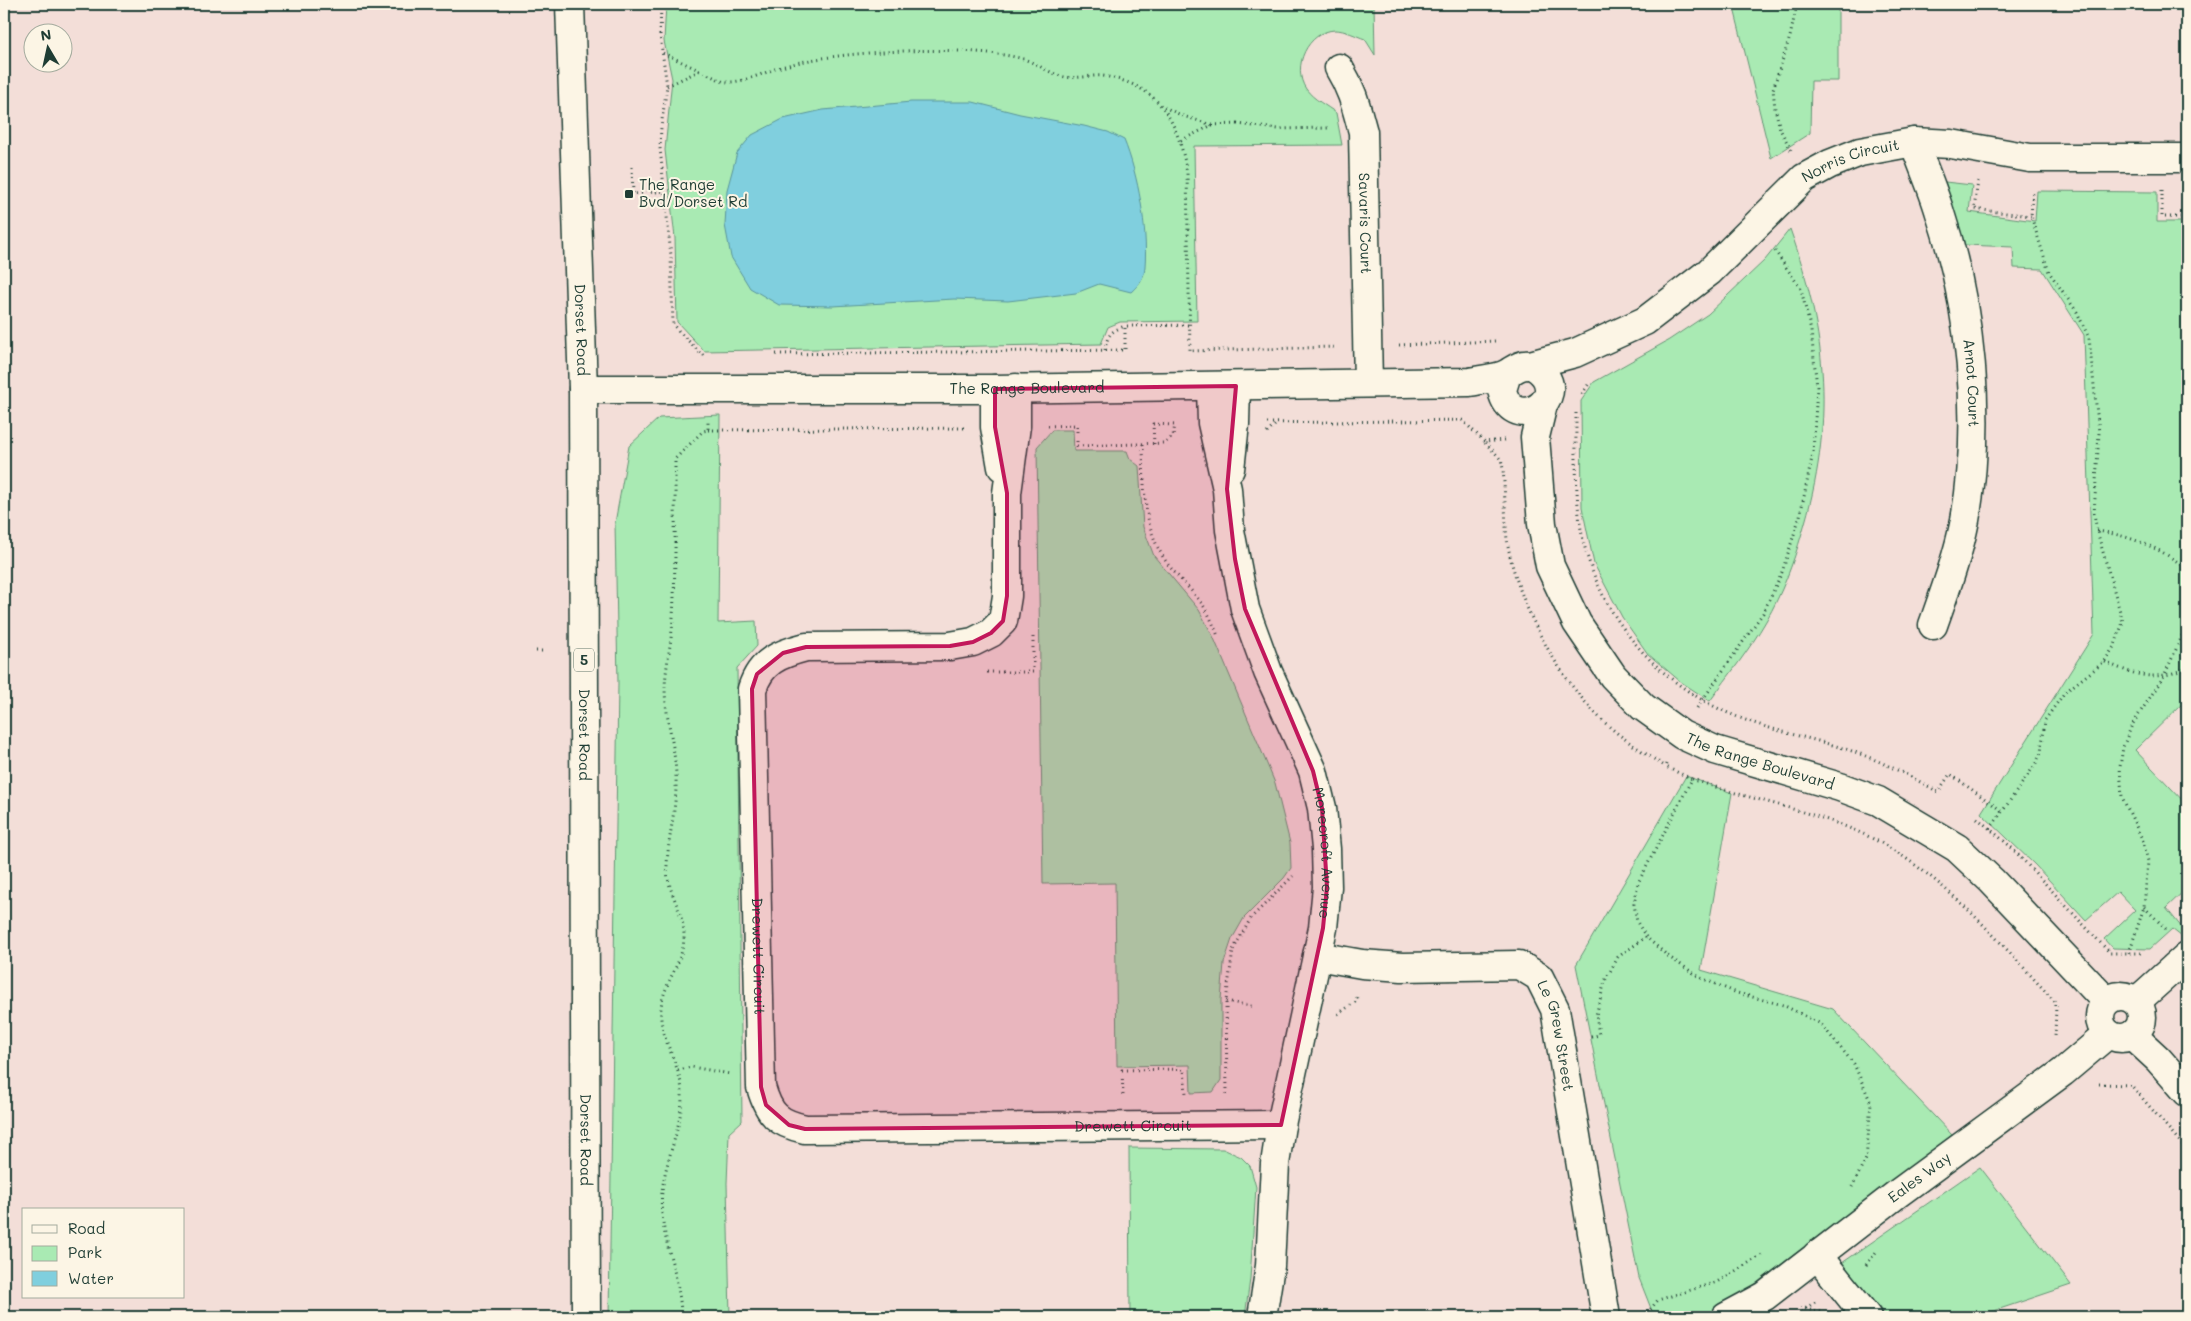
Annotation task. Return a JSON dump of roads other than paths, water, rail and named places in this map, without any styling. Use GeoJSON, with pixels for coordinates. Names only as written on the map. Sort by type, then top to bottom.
{"type":"FeatureCollection","features":[{"type":"Feature","properties":{"kind":"street","name":"Dorset Road"},"geometry":{"type":"LineString","coordinates":[[570,4],[583,389],[586,1317]]}},
{"type":"Feature","properties":{"kind":"street","name":"Savaris Court"},"geometry":{"type":"LineString","coordinates":[[1339,68],[1349,84],[1358,106],[1362,128],[1368,384]]}},
{"type":"Feature","properties":{"kind":"street","name":"Norris Circuit"},"geometry":{"type":"LineString","coordinates":[[1519,370],[1575,353],[1645,321],[1709,272],[1804,178],[1860,152],[1914,142],[1951,144],[2030,158],[2187,158]]}},
{"type":"Feature","properties":{"kind":"street","name":"Arnot Court"},"geometry":{"type":"LineString","coordinates":[[1914,142],[1939,210],[1958,282],[1968,340],[1972,403],[1971,466],[1965,520],[1952,571],[1933,625]]}},
{"type":"Feature","properties":{"kind":"street"},"geometry":{"type":"LineString","coordinates":[[1470,382],[1511,407],[1529,412],[1545,400],[1575,353]]}},
{"type":"Feature","properties":{"kind":"street","name":"The Range Boulevard"},"geometry":{"type":"LineString","coordinates":[[583,389],[1005,388],[1470,382],[1519,370]]}},
{"type":"Feature","properties":{"kind":"street"},"geometry":{"type":"LineString","coordinates":[[1535,437],[1511,407],[1502,390],[1519,370],[1543,373],[1548,380],[1545,400]]}},
{"type":"Feature","properties":{"kind":"street","name":"Morecroft Avenue"},"geometry":{"type":"LineString","coordinates":[[1223,386],[1230,530],[1245,609],[1268,672],[1313,771],[1322,808],[1326,849],[1327,887],[1323,928],[1281,1125],[1275,1164],[1270,1266],[1262,1317]]}},
{"type":"Feature","properties":{"kind":"street","name":"Drewett Circuit"},"geometry":{"type":"LineString","coordinates":[[1005,388],[1007,596],[1004,621],[992,633],[973,642],[950,646],[806,647],[783,653],[766,664],[757,674],[752,689],[752,709],[761,1088],[766,1105],[782,1122],[806,1129],[1281,1125]]}},
{"type":"Feature","properties":{"kind":"street","name":"The Range Boulevard"},"geometry":{"type":"LineString","coordinates":[[1545,400],[1535,437],[1542,524],[1550,566],[1577,623],[1613,676],[1643,706],[1682,735],[1722,752],[1840,787],[1878,801],[1920,824],[1957,848],[1992,881],[2106,1001]]}},
{"type":"Feature","properties":{"kind":"street"},"geometry":{"type":"LineString","coordinates":[[2137,1002],[2180,946]]}},
{"type":"Feature","properties":{"kind":"street","name":"Le Grew Street"},"geometry":{"type":"LineString","coordinates":[[1317,956],[1362,964],[1402,967],[1519,965],[1539,977],[1555,1009],[1606,1317]]}},
{"type":"Feature","properties":{"kind":"street"},"geometry":{"type":"LineString","coordinates":[[2120,1034],[2142,1024],[2143,1016],[2137,1002],[2130,997],[2122,995],[2106,1001],[2100,1015],[2100,1022],[2158,1059],[2187,1092]]}},
{"type":"Feature","properties":{"kind":"street","name":"Eales Way"},"geometry":{"type":"LineString","coordinates":[[1726,1317],[1765,1296],[1817,1255],[2063,1072],[2120,1034]]}},
{"type":"Feature","properties":{"kind":"street"},"geometry":{"type":"LineString","coordinates":[[1817,1255],[1867,1317]]}},
{"type":"Feature","properties":{"kind":"water"},"geometry":{"type":"Polygon","coordinates":[[[911,102],[973,102],[1020,114],[1108,132],[1124,140],[1138,185],[1145,236],[1145,270],[1139,284],[1131,292],[1099,284],[1076,293],[1008,301],[954,299],[833,306],[779,305],[750,288],[731,257],[725,225],[727,190],[737,153],[752,135],[783,119],[823,110],[911,102]]]}},
{"type":"Feature","properties":{"kind":"place","name":"The Range Bvd/Dorset Rd"},"geometry":{"type":"Point","coordinates":[629,194]}}]}
